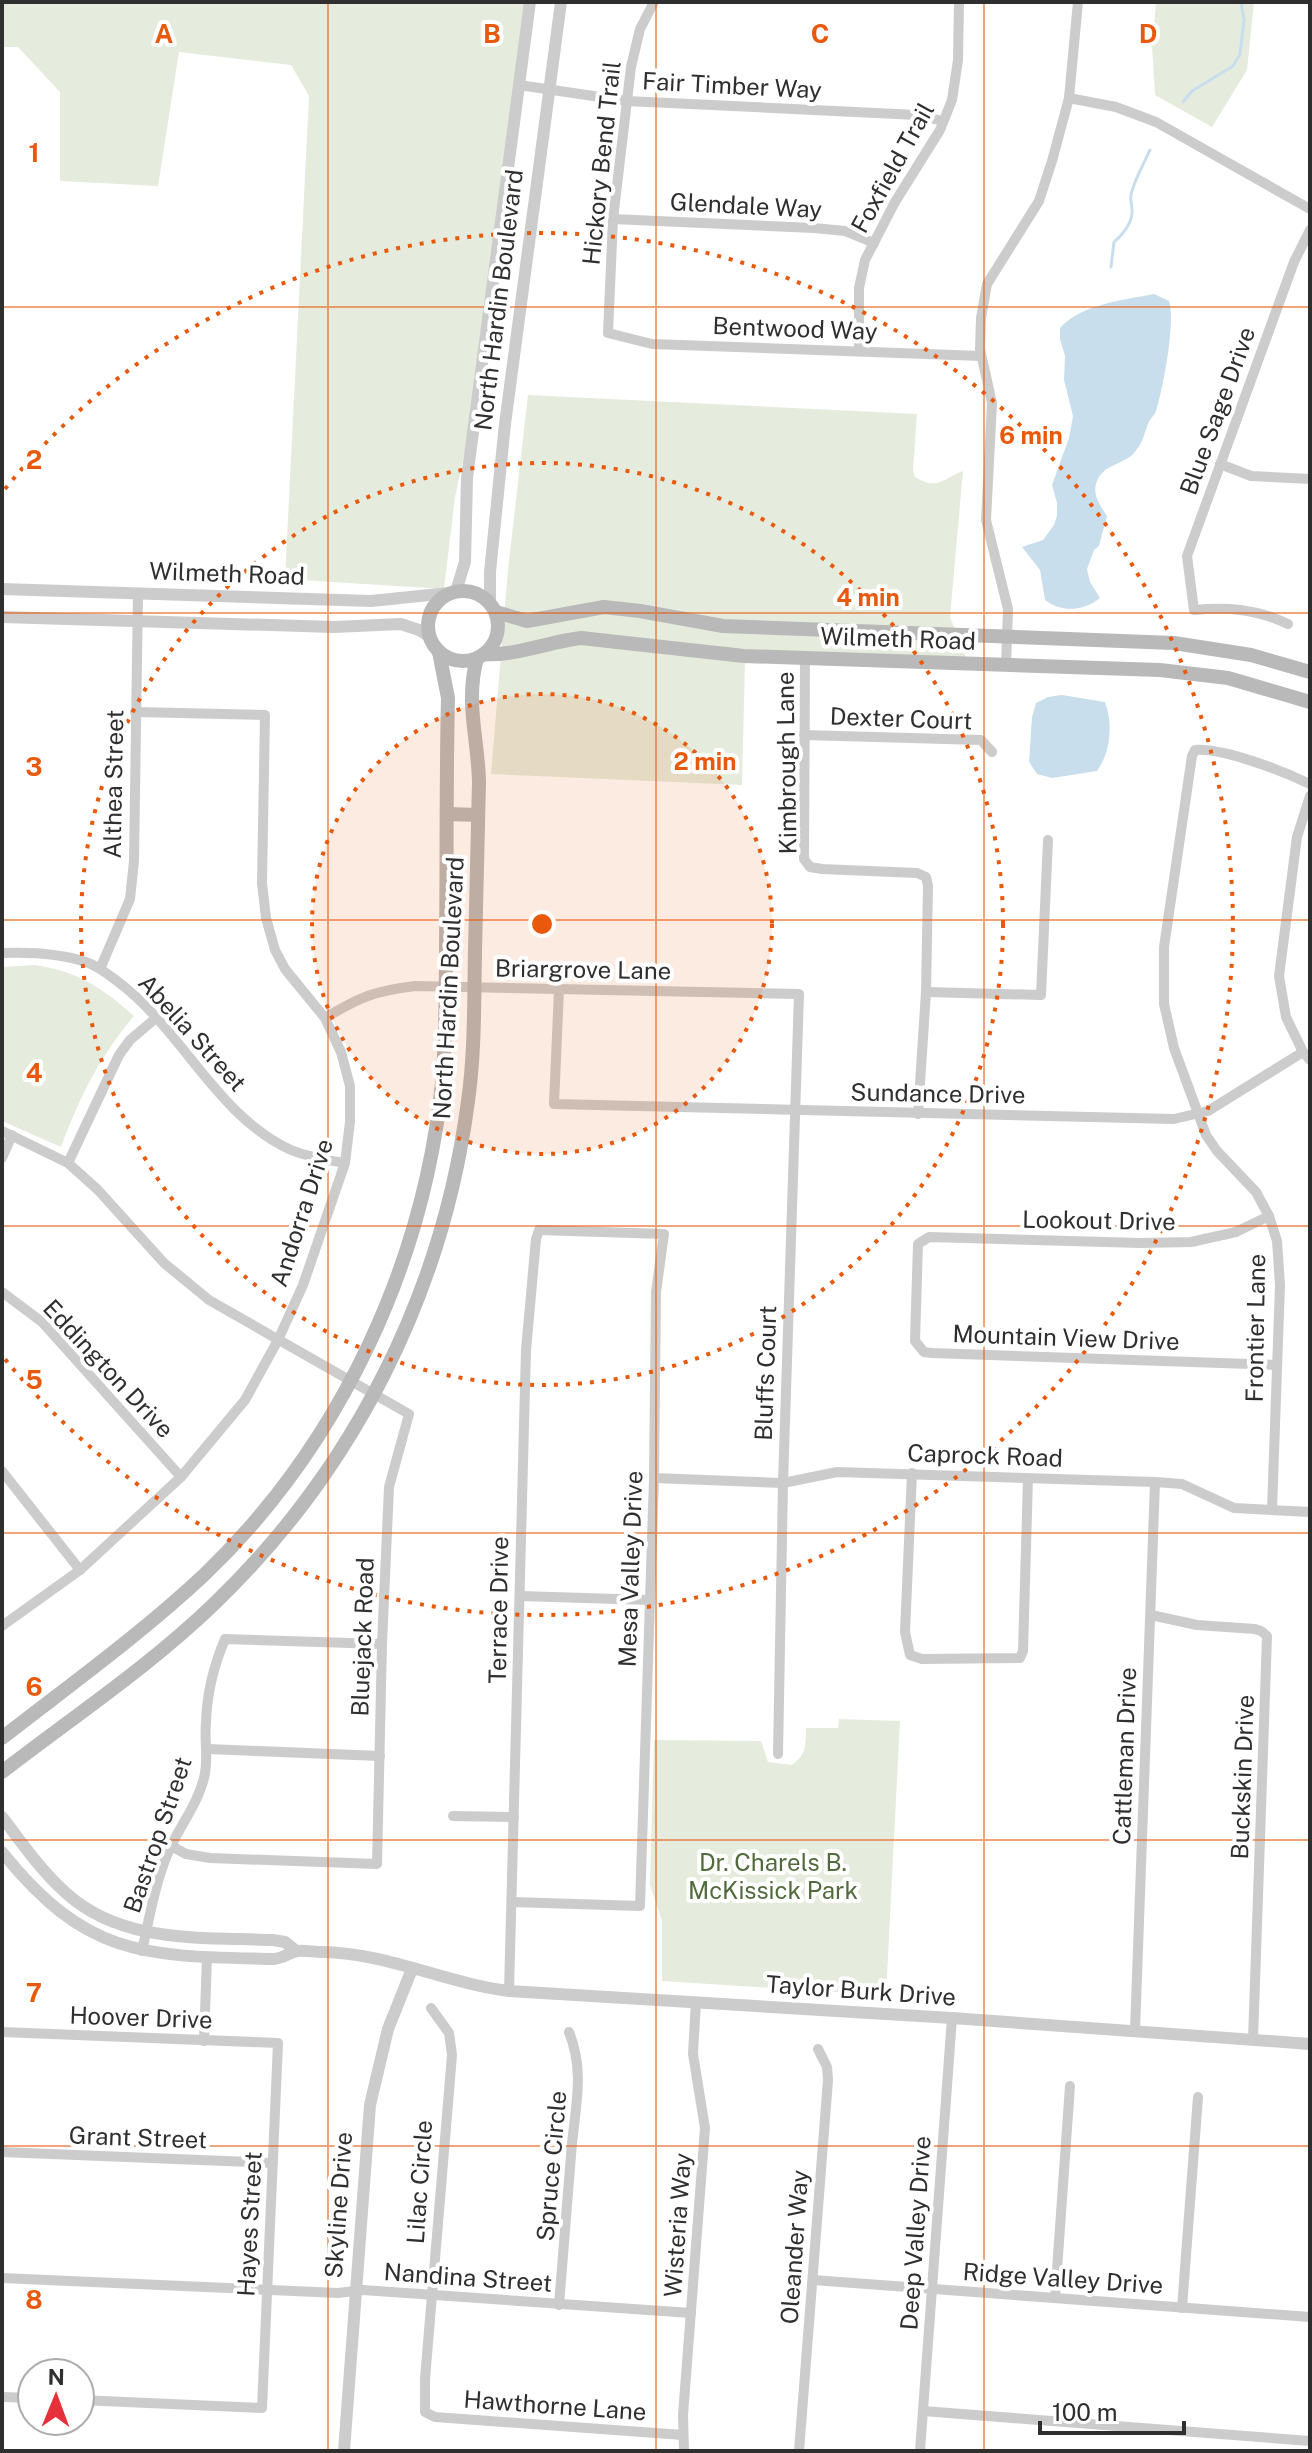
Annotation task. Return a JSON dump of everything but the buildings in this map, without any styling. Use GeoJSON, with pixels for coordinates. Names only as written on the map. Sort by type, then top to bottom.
{"type":"FeatureCollection","features":[{"type":"Feature","properties":{"kind":"main road"},"geometry":{"type":"LineString","coordinates":[[453,592],[474,592],[493,608],[498,633],[492,647],[481,656],[459,661],[439,652],[430,637],[428,626],[431,611],[439,600],[453,592]]}},
{"type":"Feature","properties":{"kind":"main road","name":"Wilmeth Road"},"geometry":{"type":"LineString","coordinates":[[493,608],[527,621],[604,607],[723,626],[1127,640],[1210,646],[1310,672]]}},
{"type":"Feature","properties":{"kind":"main road","name":"Wilmeth Road"},"geometry":{"type":"LineString","coordinates":[[481,656],[581,638],[717,655],[1183,671],[1255,684],[1310,702]]}},
{"type":"Feature","properties":{"kind":"main road","name":"North Hardin Boulevard"},"geometry":{"type":"LineString","coordinates":[[2,1738],[154,1620],[216,1563],[288,1479],[311,1447],[352,1379],[394,1287],[421,1199],[441,1088],[446,987],[448,698],[439,652]]}},
{"type":"Feature","properties":{"kind":"main road","name":"North Hardin Boulevard"},"geometry":{"type":"LineString","coordinates":[[2,1772],[172,1641],[215,1604],[265,1551],[310,1496],[342,1450],[403,1338],[421,1294],[450,1201],[469,1099],[479,751],[470,689],[481,656]]}},
{"type":"Feature","properties":{"kind":"main road"},"geometry":{"type":"LineString","coordinates":[[447,814],[478,815]]}},
{"type":"Feature","properties":{"kind":"street","name":"North Hardin Boulevard"},"geometry":{"type":"LineString","coordinates":[[453,592],[465,562],[467,478],[530,2]]}},
{"type":"Feature","properties":{"kind":"street","name":"North Hardin Boulevard"},"geometry":{"type":"LineString","coordinates":[[493,608],[490,572],[505,424],[561,2]]}},
{"type":"Feature","properties":{"kind":"street","name":"Hickory Bend Trail"},"geometry":{"type":"LineString","coordinates":[[608,333],[613,219],[627,101],[640,29],[654,2]]}},
{"type":"Feature","properties":{"kind":"street","name":"Foxfield Trail"},"geometry":{"type":"LineString","coordinates":[[859,351],[859,288],[865,260],[952,100],[958,60],[959,2]]}},
{"type":"Feature","properties":{"kind":"street"},"geometry":{"type":"LineString","coordinates":[[1006,665],[1008,609],[986,520],[992,403],[981,356],[981,318],[987,284],[1039,201],[1069,98],[1078,2]]}},
{"type":"Feature","properties":{"kind":"street","name":"Fair Timber Way"},"geometry":{"type":"LineString","coordinates":[[519,85],[627,101],[917,115],[943,121]]}},
{"type":"Feature","properties":{"kind":"street"},"geometry":{"type":"LineString","coordinates":[[1069,98],[1144,116],[1310,209]]}},
{"type":"Feature","properties":{"kind":"street","name":"Glendale Way"},"geometry":{"type":"LineString","coordinates":[[613,219],[814,228],[845,231],[874,243]]}},
{"type":"Feature","properties":{"kind":"street","name":"Blue Sage Drive"},"geometry":{"type":"LineString","coordinates":[[1288,624],[1272,616],[1244,609],[1194,610],[1187,556],[1294,262],[1310,230]]}},
{"type":"Feature","properties":{"kind":"street","name":"Bentwood Way"},"geometry":{"type":"LineString","coordinates":[[608,333],[652,344],[981,356]]}},
{"type":"Feature","properties":{"kind":"street"},"geometry":{"type":"LineString","coordinates":[[1220,464],[1251,476],[1310,479]]}},
{"type":"Feature","properties":{"kind":"street","name":"Wilmeth Road"},"geometry":{"type":"LineString","coordinates":[[2,589],[371,601],[453,592]]}},
{"type":"Feature","properties":{"kind":"street","name":"Althea Street"},"geometry":{"type":"LineString","coordinates":[[100,969],[130,899],[134,861],[138,593]]}},
{"type":"Feature","properties":{"kind":"street","name":"Wilmeth Road"},"geometry":{"type":"LineString","coordinates":[[2,617],[334,627],[401,624],[430,637]]}},
{"type":"Feature","properties":{"kind":"street","name":"Kimbrough Lane"},"geometry":{"type":"LineString","coordinates":[[805,658],[804,859],[810,867],[917,873],[926,877],[926,992]]}},
{"type":"Feature","properties":{"kind":"street","name":"Andorra Drive"},"geometry":{"type":"LineString","coordinates":[[2,1626],[80,1570],[181,1477],[245,1400],[278,1340],[303,1285],[345,1163],[350,1086],[341,1052],[325,1018],[285,969],[275,950],[266,918],[262,883],[265,715],[135,712]]}},
{"type":"Feature","properties":{"kind":"street","name":"Dexter Court"},"geometry":{"type":"LineString","coordinates":[[804,735],[981,740],[992,752]]}},
{"type":"Feature","properties":{"kind":"street","name":"Frontier Lane"},"geometry":{"type":"LineString","coordinates":[[1272,1509],[1277,1241],[1269,1216],[1256,1192],[1211,1144],[1197,1115],[1174,1048],[1164,1004],[1164,947],[1195,750],[1204,749],[1264,766],[1310,784]]}},
{"type":"Feature","properties":{"kind":"street"},"geometry":{"type":"LineString","coordinates":[[1306,1056],[1283,1007],[1279,976],[1297,837],[1310,796]]}},
{"type":"Feature","properties":{"kind":"street"},"geometry":{"type":"LineString","coordinates":[[918,1114],[926,992],[1041,995],[1048,840]]}},
{"type":"Feature","properties":{"kind":"street","name":"Abelia Street"},"geometry":{"type":"LineString","coordinates":[[2,953],[56,955],[100,969],[136,995],[233,1108],[267,1136],[292,1150],[345,1163]]}},
{"type":"Feature","properties":{"kind":"street","name":"Briargrove Lane"},"geometry":{"type":"LineString","coordinates":[[325,1018],[358,998],[415,986],[799,994]]}},
{"type":"Feature","properties":{"kind":"street","name":"Sundance Drive"},"geometry":{"type":"LineString","coordinates":[[559,990],[554,1104],[1158,1120],[1197,1115],[1306,1056]]}},
{"type":"Feature","properties":{"kind":"street","name":"Bluffs Court"},"geometry":{"type":"LineString","coordinates":[[778,1754],[783,1483],[799,994]]}},
{"type":"Feature","properties":{"kind":"street"},"geometry":{"type":"LineString","coordinates":[[68,1163],[119,1055],[130,1040],[156,1018]]}},
{"type":"Feature","properties":{"kind":"street"},"geometry":{"type":"LineString","coordinates":[[2,1158],[7,1133],[68,1163],[98,1190],[164,1263],[209,1300],[375,1393]]}},
{"type":"Feature","properties":{"kind":"street","name":"Lookout Drive"},"geometry":{"type":"LineString","coordinates":[[923,1240],[936,1236],[1191,1242],[1236,1232],[1269,1216]]}},
{"type":"Feature","properties":{"kind":"street","name":"Mesa Valley Drive"},"geometry":{"type":"LineString","coordinates":[[512,1902],[640,1906],[654,1478],[656,1292],[664,1234],[539,1230]]}},
{"type":"Feature","properties":{"kind":"street","name":"Terrace Drive"},"geometry":{"type":"LineString","coordinates":[[509,1991],[526,1350],[539,1230]]}},
{"type":"Feature","properties":{"kind":"street","name":"Mountain View Drive"},"geometry":{"type":"LineString","coordinates":[[923,1240],[918,1244],[915,1341],[924,1352],[1277,1365]]}},
{"type":"Feature","properties":{"kind":"street","name":"Eddington Drive"},"geometry":{"type":"LineString","coordinates":[[2,1292],[42,1322],[181,1477]]}},
{"type":"Feature","properties":{"kind":"street","name":"Bluejack Road"},"geometry":{"type":"LineString","coordinates":[[171,1846],[186,1854],[210,1858],[377,1864],[389,1487],[409,1414],[375,1393]]}},
{"type":"Feature","properties":{"kind":"street"},"geometry":{"type":"LineString","coordinates":[[2,1471],[80,1570]]}},
{"type":"Feature","properties":{"kind":"street","name":"Caprock Road"},"geometry":{"type":"LineString","coordinates":[[654,1478],[783,1483],[837,1472],[1155,1482],[1182,1484],[1234,1508],[1310,1512]]}},
{"type":"Feature","properties":{"kind":"street"},"geometry":{"type":"LineString","coordinates":[[912,1473],[905,1632],[907,1650],[914,1657],[922,1659],[1020,1658],[1023,1651],[1028,1478]]}},
{"type":"Feature","properties":{"kind":"street","name":"Cattleman Drive"},"geometry":{"type":"LineString","coordinates":[[1135,2031],[1155,1482]]}},
{"type":"Feature","properties":{"kind":"street"},"geometry":{"type":"LineString","coordinates":[[520,1596],[650,1600]]}},
{"type":"Feature","properties":{"kind":"street","name":"Buckskin Drive"},"geometry":{"type":"LineString","coordinates":[[1151,1615],[1197,1625],[1255,1629],[1267,1636],[1253,2040]]}},
{"type":"Feature","properties":{"kind":"street","name":"Bastrop Street"},"geometry":{"type":"LineString","coordinates":[[142,1951],[153,1900],[171,1846],[197,1799],[205,1776],[208,1749],[205,1725],[215,1663],[225,1639],[382,1644]]}},
{"type":"Feature","properties":{"kind":"street"},"geometry":{"type":"LineString","coordinates":[[208,1749],[380,1756]]}},
{"type":"Feature","properties":{"kind":"street"},"geometry":{"type":"LineString","coordinates":[[453,1816],[514,1817]]}},
{"type":"Feature","properties":{"kind":"street"},"geometry":{"type":"LineString","coordinates":[[2,1817],[68,1896],[118,1925],[163,1936],[273,1940],[285,1942],[296,1951],[274,1959],[142,1951],[90,1932],[63,1915],[39,1895],[2,1852]]}},
{"type":"Feature","properties":{"kind":"street","name":"Taylor Burk Drive"},"geometry":{"type":"LineString","coordinates":[[296,1951],[364,1954],[479,1987],[509,1991],[1310,2044]]}},
{"type":"Feature","properties":{"kind":"street"},"geometry":{"type":"LineString","coordinates":[[204,2041],[207,1957]]}},
{"type":"Feature","properties":{"kind":"street","name":"Skyline Drive"},"geometry":{"type":"LineString","coordinates":[[344,2451],[370,2105],[388,2029],[412,1969]]}},
{"type":"Feature","properties":{"kind":"street","name":"Wisteria Way"},"geometry":{"type":"LineString","coordinates":[[684,2451],[705,2128],[693,2054],[696,2002]]}},
{"type":"Feature","properties":{"kind":"street","name":"Lilac Circle"},"geometry":{"type":"LineString","coordinates":[[425,2412],[425,2379],[452,2055],[449,2033],[431,2008]]}},
{"type":"Feature","properties":{"kind":"street","name":"Deep Valley Drive"},"geometry":{"type":"LineString","coordinates":[[920,2451],[952,2018]]}},
{"type":"Feature","properties":{"kind":"street","name":"Hoover Drive"},"geometry":{"type":"LineString","coordinates":[[2,2032],[278,2043]]}},
{"type":"Feature","properties":{"kind":"street","name":"Spruce Circle"},"geometry":{"type":"LineString","coordinates":[[559,2305],[580,2091],[576,2050],[569,2032]]}},
{"type":"Feature","properties":{"kind":"street","name":"Hayes Street"},"geometry":{"type":"LineString","coordinates":[[96,2401],[262,2408],[278,2043]]}},
{"type":"Feature","properties":{"kind":"street","name":"Oleander Way"},"geometry":{"type":"LineString","coordinates":[[799,2451],[828,2080],[827,2067],[818,2049]]}},
{"type":"Feature","properties":{"kind":"street"},"geometry":{"type":"LineString","coordinates":[[1055,2298],[1070,2086]]}},
{"type":"Feature","properties":{"kind":"street"},"geometry":{"type":"LineString","coordinates":[[1182,2308],[1198,2097]]}},
{"type":"Feature","properties":{"kind":"street","name":"Grant Street"},"geometry":{"type":"LineString","coordinates":[[2,2152],[273,2163]]}},
{"type":"Feature","properties":{"kind":"street","name":"Nandina Street"},"geometry":{"type":"LineString","coordinates":[[2,2278],[355,2291],[691,2313]]}},
{"type":"Feature","properties":{"kind":"street","name":"Ridge Valley Drive"},"geometry":{"type":"LineString","coordinates":[[813,2280],[1310,2317]]}},
{"type":"Feature","properties":{"kind":"street"},"geometry":{"type":"LineString","coordinates":[[923,2411],[1310,2441]]}},
{"type":"Feature","properties":{"kind":"street","name":"Hawthorne Lane"},"geometry":{"type":"LineString","coordinates":[[425,2412],[435,2417],[683,2435]]}},
{"type":"Feature","properties":{"kind":"green space"},"geometry":{"type":"Polygon","coordinates":[[[2,2],[533,2],[481,377],[455,497],[444,589],[285,579],[309,96],[291,65],[179,52],[158,186],[60,181],[60,92],[18,47],[2,47],[2,2]]]}},
{"type":"Feature","properties":{"kind":"green space"},"geometry":{"type":"Polygon","coordinates":[[[1156,2],[1254,2],[1247,70],[1212,127],[1155,95],[1152,46],[1156,2]]]}},
{"type":"Feature","properties":{"kind":"green space"},"geometry":{"type":"Polygon","coordinates":[[[528,395],[917,414],[915,477],[935,483],[963,471],[950,617],[971,670],[745,662],[742,785],[491,774],[508,570],[528,395]]]}},
{"type":"Feature","properties":{"kind":"green space"},"geometry":{"type":"Polygon","coordinates":[[[35,965],[89,982],[134,1016],[110,1047],[92,1078],[61,1147],[2,1121],[2,967],[35,965]]]}},
{"type":"Feature","properties":{"kind":"green space","name":"Dr. Charels B. McKissick Park"},"geometry":{"type":"Polygon","coordinates":[[[839,1719],[900,1721],[886,1995],[662,1981],[662,1921],[650,1885],[654,1740],[761,1741],[768,1762],[792,1765],[804,1749],[806,1728],[838,1728],[839,1719]]]}},
{"type":"Feature","properties":{"kind":"water"},"geometry":{"type":"Polygon","coordinates":[[[1154,294],[1169,301],[1171,310],[1165,372],[1156,411],[1141,444],[1130,457],[1102,473],[1096,482],[1097,498],[1107,516],[1099,546],[1094,550],[1087,569],[1090,582],[1100,598],[1080,608],[1059,607],[1045,600],[1040,570],[1022,547],[1043,540],[1057,516],[1052,485],[1069,438],[1073,416],[1064,380],[1065,356],[1060,328],[1091,308],[1154,294]]]}},
{"type":"Feature","properties":{"kind":"water"},"geometry":{"type":"Polygon","coordinates":[[[1062,695],[1105,702],[1109,737],[1097,771],[1052,778],[1037,774],[1029,762],[1036,703],[1062,695]]]}},
{"type":"Feature","properties":{"kind":"waterway"},"geometry":{"type":"LineString","coordinates":[[1183,102],[1192,91],[1233,66],[1240,54],[1244,20],[1241,2]]}},
{"type":"Feature","properties":{"kind":"waterway"},"geometry":{"type":"LineString","coordinates":[[1111,267],[1114,242],[1131,219],[1131,194],[1150,150]]}}]}
